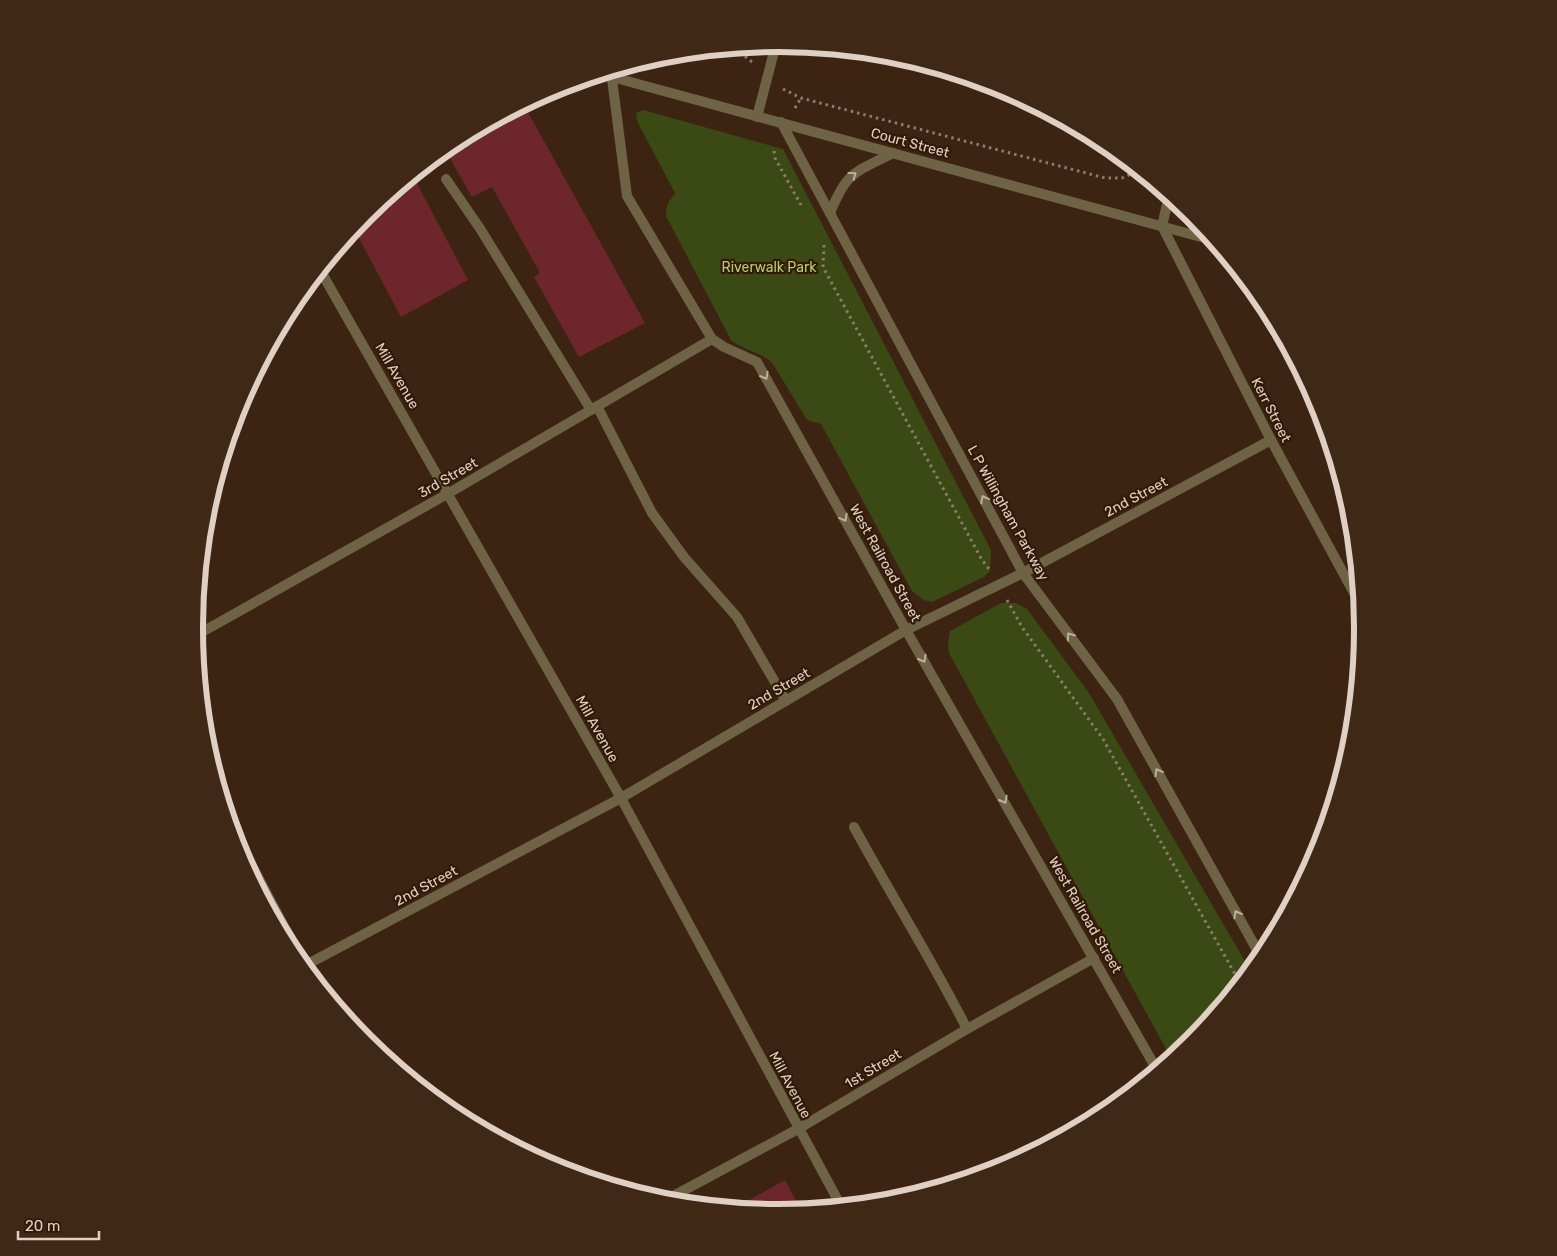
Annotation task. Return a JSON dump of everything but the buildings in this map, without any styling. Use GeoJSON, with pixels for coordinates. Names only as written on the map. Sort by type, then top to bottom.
{"type":"FeatureCollection","features":[{"type":"Feature","properties":{"kind":"street"},"geometry":{"type":"LineString","coordinates":[[757,116],[774,52]]}},
{"type":"Feature","properties":{"kind":"street","name":"Court Street"},"geometry":{"type":"LineString","coordinates":[[616,76],[1199,236]]}},
{"type":"Feature","properties":{"kind":"street","name":"West Railroad Street"},"geometry":{"type":"LineString","coordinates":[[608,79],[627,196],[712,339],[724,347],[756,362],[906,630],[1154,1064]]}},
{"type":"Feature","properties":{"kind":"street","name":"L P Willingham Parkway"},"geometry":{"type":"LineString","coordinates":[[781,122],[1023,573],[1117,699],[1256,949]]}},
{"type":"Feature","properties":{"kind":"street"},"geometry":{"type":"LineString","coordinates":[[830,213],[845,180],[855,172],[893,153]]}},
{"type":"Feature","properties":{"kind":"street"},"geometry":{"type":"LineString","coordinates":[[446,179],[481,230],[594,408],[652,514],[684,557],[737,617],[786,701]]}},
{"type":"Feature","properties":{"kind":"street"},"geometry":{"type":"LineString","coordinates":[[1162,226],[1167,204]]}},
{"type":"Feature","properties":{"kind":"street","name":"Kerr Street"},"geometry":{"type":"LineString","coordinates":[[1162,226],[1271,440],[1353,591]]}},
{"type":"Feature","properties":{"kind":"street","name":"Mill Avenue"},"geometry":{"type":"LineString","coordinates":[[324,276],[449,493],[621,798],[838,1200]]}},
{"type":"Feature","properties":{"kind":"street","name":"3rd Street"},"geometry":{"type":"LineString","coordinates":[[203,631],[449,493],[712,339]]}},
{"type":"Feature","properties":{"kind":"street","name":"2nd Street"},"geometry":{"type":"LineString","coordinates":[[311,964],[621,798],[906,630],[1023,573],[1271,440]]}},
{"type":"Feature","properties":{"kind":"street"},"geometry":{"type":"LineString","coordinates":[[854,827],[917,940],[937,969],[967,1029]]}},
{"type":"Feature","properties":{"kind":"street","name":"1st Street"},"geometry":{"type":"LineString","coordinates":[[677,1194],[798,1129],[967,1029],[1094,958]]}},
{"type":"Feature","properties":{"kind":"path"},"geometry":{"type":"LineString","coordinates":[[743,54],[748,58]]}},
{"type":"Feature","properties":{"kind":"path"},"geometry":{"type":"LineString","coordinates":[[788,93],[1105,178],[1122,178],[1132,174]]}},
{"type":"Feature","properties":{"kind":"path"},"geometry":{"type":"LineString","coordinates":[[795,107],[801,98]]}},
{"type":"Feature","properties":{"kind":"path"},"geometry":{"type":"LineString","coordinates":[[772,145],[775,158],[802,206]]}},
{"type":"Feature","properties":{"kind":"path"},"geometry":{"type":"LineString","coordinates":[[820,238],[824,246],[823,267],[982,560],[990,570]]}},
{"type":"Feature","properties":{"kind":"path"},"geometry":{"type":"LineString","coordinates":[[1008,602],[1022,627],[1103,739],[1236,976]]}},
{"type":"Feature","properties":{"kind":"green space","name":"Riverwalk Park"},"geometry":{"type":"Polygon","coordinates":[[[643,110],[783,149],[991,550],[990,571],[984,577],[932,602],[924,600],[912,591],[821,424],[807,420],[773,364],[763,356],[741,347],[731,340],[666,216],[667,205],[675,193],[637,121],[636,113],[643,110]]]}},
{"type":"Feature","properties":{"kind":"green space"},"geometry":{"type":"Polygon","coordinates":[[[1001,603],[1016,603],[1027,609],[1089,693],[1246,963],[1211,1007],[1168,1052],[949,653],[950,631],[1001,603]]]}}]}
